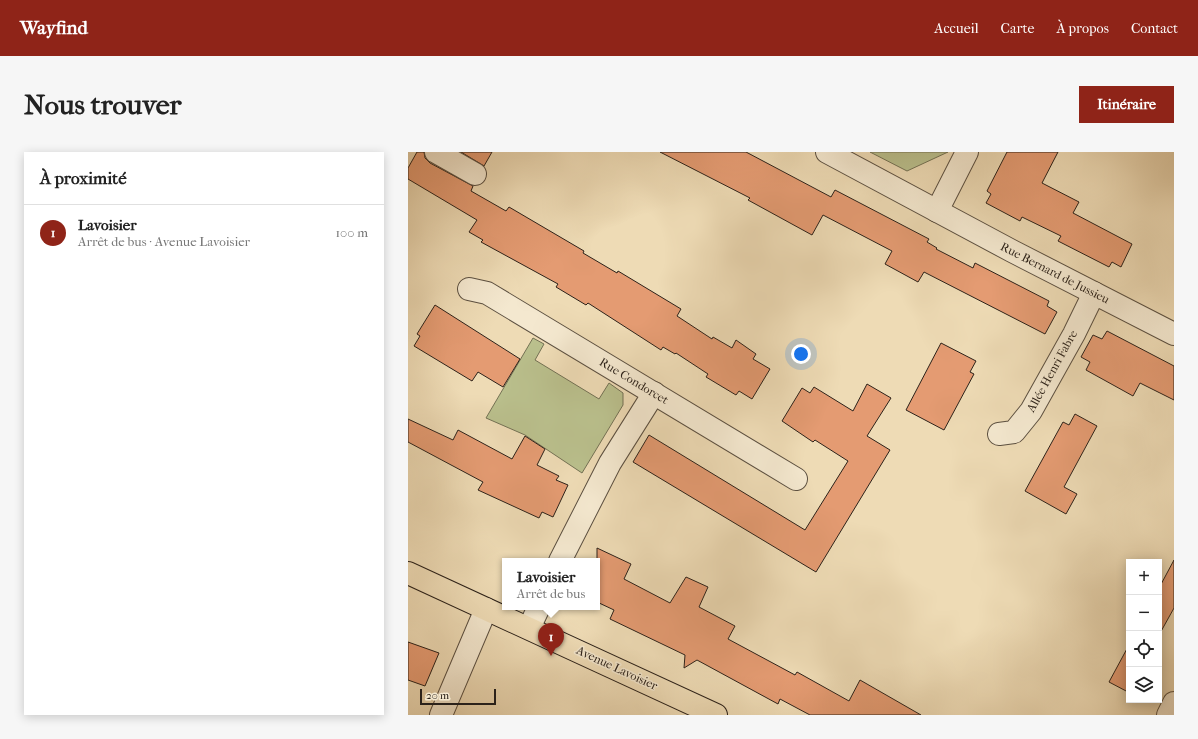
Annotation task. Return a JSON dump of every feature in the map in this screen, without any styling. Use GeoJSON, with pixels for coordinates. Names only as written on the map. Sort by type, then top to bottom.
{"type":"FeatureCollection","features":[{"type":"Feature","properties":{"kind":"main road","name":"Avenue Lavoisier"},"geometry":{"type":"LineString","coordinates":[[408,573],[716,715]]}},
{"type":"Feature","properties":{"kind":"street"},"geometry":{"type":"LineString","coordinates":[[436,152],[475,174]]}},
{"type":"Feature","properties":{"kind":"street","name":"Rue Bernard de Jussieu"},"geometry":{"type":"LineString","coordinates":[[827,152],[1174,334]]}},
{"type":"Feature","properties":{"kind":"street"},"geometry":{"type":"LineString","coordinates":[[937,211],[968,152]]}},
{"type":"Feature","properties":{"kind":"street","name":"Rue Condorcet"},"geometry":{"type":"LineString","coordinates":[[470,289],[487,293],[796,479]]}},
{"type":"Feature","properties":{"kind":"street","name":"Allée Henri Fabre"},"geometry":{"type":"LineString","coordinates":[[999,434],[1014,432],[1031,412],[1074,334],[1094,293]]}},
{"type":"Feature","properties":{"kind":"street"},"geometry":{"type":"LineString","coordinates":[[562,558],[610,463],[654,393]]}},
{"type":"Feature","properties":{"kind":"street"},"geometry":{"type":"LineString","coordinates":[[441,715],[486,609]]}},
{"type":"Feature","properties":{"kind":"street"},"geometry":{"type":"LineString","coordinates":[[529,628],[538,610]]}},
{"type":"Feature","properties":{"kind":"street"},"geometry":{"type":"LineString","coordinates":[[1168,715],[1174,703]]}},
{"type":"Feature","properties":{"kind":"green space"},"geometry":{"type":"Polygon","coordinates":[[[870,152],[948,152],[907,171],[870,152]]]}},
{"type":"Feature","properties":{"kind":"green space"},"geometry":{"type":"Polygon","coordinates":[[[533,338],[544,344],[535,360],[599,399],[609,383],[623,393],[623,405],[582,473],[525,435],[486,418],[533,338]]]}},
{"type":"Feature","properties":{"kind":"building"},"geometry":{"type":"Polygon","coordinates":[[[417,152],[424,152],[425,158],[430,163],[473,186],[471,191],[506,211],[509,207],[584,251],[583,253],[617,273],[618,271],[681,309],[677,316],[712,339],[713,337],[732,348],[736,340],[756,354],[753,359],[770,369],[752,399],[739,391],[736,395],[706,377],[708,374],[676,353],[675,354],[663,347],[661,350],[588,303],[586,305],[556,287],[558,284],[481,242],[483,240],[469,232],[477,220],[408,179],[408,168],[417,152]]]}},
{"type":"Feature","properties":{"kind":"building"},"geometry":{"type":"Polygon","coordinates":[[[461,152],[492,152],[484,166],[461,152]]]}},
{"type":"Feature","properties":{"kind":"building"},"geometry":{"type":"Polygon","coordinates":[[[660,152],[746,152],[831,197],[835,190],[929,239],[927,242],[937,248],[936,249],[973,268],[975,263],[1049,301],[1047,306],[1057,312],[1045,334],[924,272],[918,282],[885,264],[892,251],[823,215],[812,235],[748,200],[750,198],[660,152]]]}},
{"type":"Feature","properties":{"kind":"building"},"geometry":{"type":"Polygon","coordinates":[[[1007,152],[1058,152],[1042,183],[1079,202],[1073,213],[1132,244],[1121,267],[1112,262],[1109,267],[1058,241],[1061,236],[1022,217],[1020,221],[986,203],[991,194],[987,191],[1007,152]]]}},
{"type":"Feature","properties":{"kind":"building"},"geometry":{"type":"Polygon","coordinates":[[[435,305],[520,359],[503,387],[478,372],[472,381],[414,346],[420,336],[417,334],[435,305]]]}},
{"type":"Feature","properties":{"kind":"building"},"geometry":{"type":"Polygon","coordinates":[[[1107,331],[1174,366],[1174,400],[1140,383],[1133,396],[1086,370],[1090,362],[1081,357],[1093,335],[1102,339],[1107,331]]]}},
{"type":"Feature","properties":{"kind":"building"},"geometry":{"type":"Polygon","coordinates":[[[941,343],[976,361],[970,372],[974,374],[944,430],[906,410],[941,343]]]}},
{"type":"Feature","properties":{"kind":"building"},"geometry":{"type":"Polygon","coordinates":[[[867,384],[891,398],[867,436],[890,450],[816,572],[633,462],[649,435],[805,530],[848,461],[815,440],[813,442],[782,421],[802,388],[810,393],[814,387],[853,411],[867,384]]]}},
{"type":"Feature","properties":{"kind":"building"},"geometry":{"type":"Polygon","coordinates":[[[1075,414],[1097,426],[1064,487],[1077,494],[1066,514],[1025,491],[1063,422],[1069,425],[1075,414]]]}},
{"type":"Feature","properties":{"kind":"building"},"geometry":{"type":"Polygon","coordinates":[[[408,419],[453,440],[458,430],[512,459],[525,436],[545,449],[537,465],[559,476],[556,480],[568,485],[553,517],[542,512],[539,518],[478,490],[483,482],[408,442],[408,419]]]}},
{"type":"Feature","properties":{"kind":"building"},"geometry":{"type":"Polygon","coordinates":[[[597,548],[631,564],[624,579],[670,603],[686,577],[708,587],[699,607],[735,626],[728,639],[795,675],[797,672],[849,701],[860,680],[921,715],[810,715],[780,699],[778,704],[697,660],[684,668],[685,655],[610,619],[614,610],[600,603],[600,558],[597,558],[597,548]]]}},
{"type":"Feature","properties":{"kind":"building"},"geometry":{"type":"Polygon","coordinates":[[[1174,560],[1174,608],[1162,630],[1162,595],[1162,582],[1174,560]]]}},
{"type":"Feature","properties":{"kind":"building"},"geometry":{"type":"Polygon","coordinates":[[[408,642],[439,653],[425,686],[408,680],[408,642]]]}},
{"type":"Feature","properties":{"kind":"building"},"geometry":{"type":"Polygon","coordinates":[[[1126,651],[1126,691],[1109,682],[1126,651]]]}},
{"type":"Feature","properties":{"kind":"place","name":"Lavoisier"},"geometry":{"type":"Point","coordinates":[551,656]}}]}
